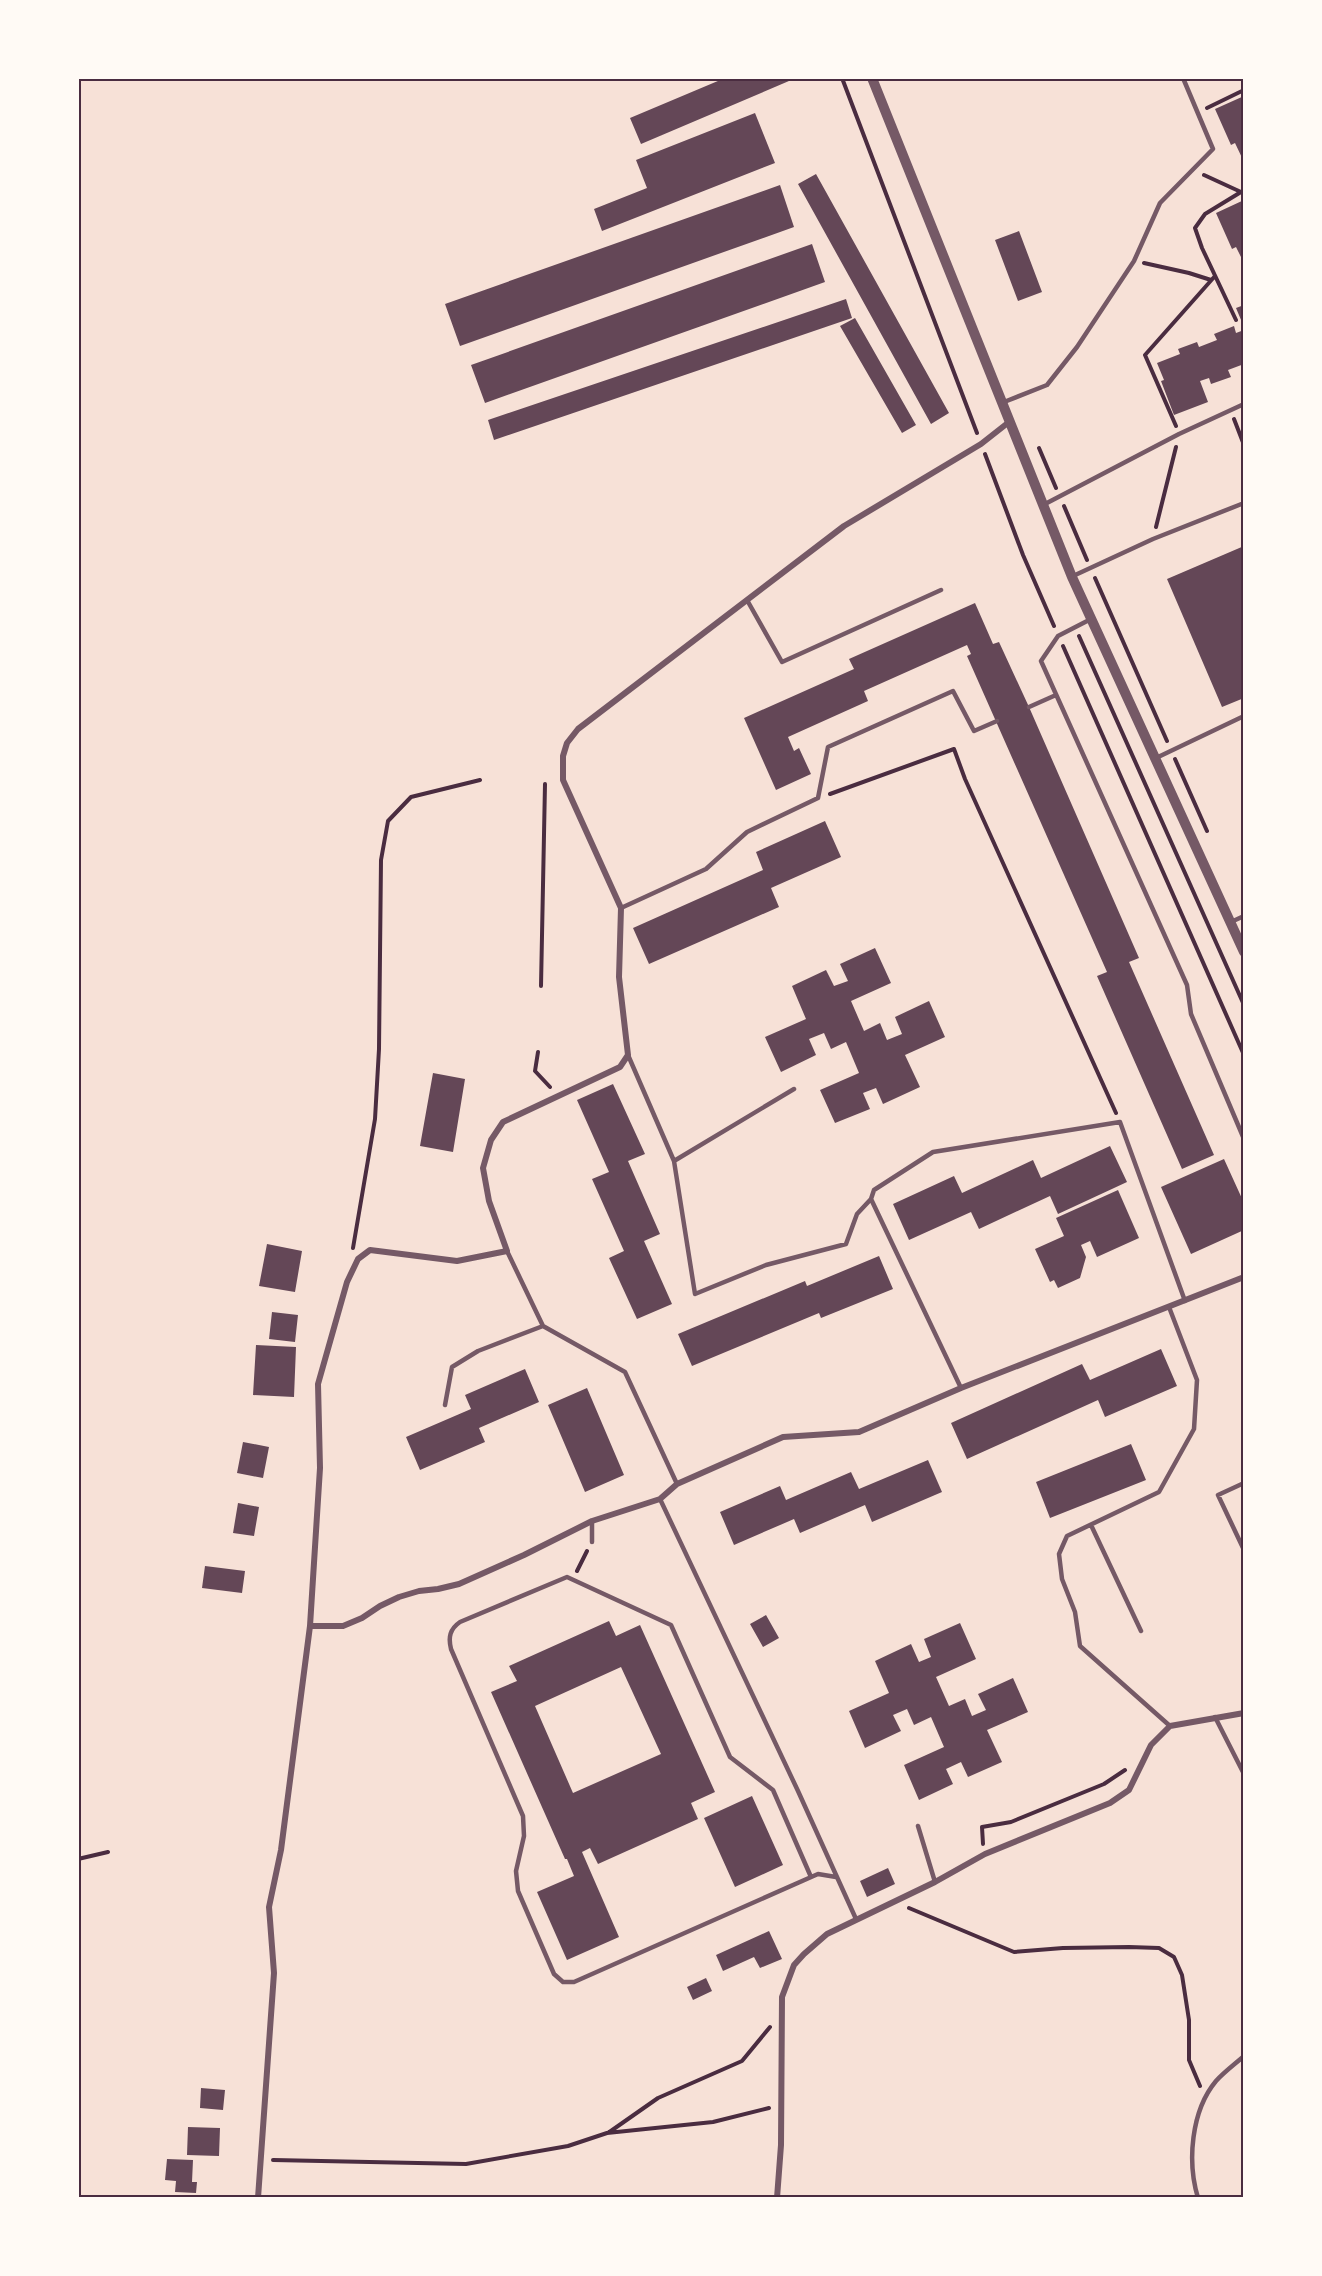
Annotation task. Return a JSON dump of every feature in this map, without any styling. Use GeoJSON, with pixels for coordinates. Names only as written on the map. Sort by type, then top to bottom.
{"type":"FeatureCollection","features":[{"type":"Feature","properties":{"kind":"street"},"geometry":{"type":"LineString","coordinates":[[872,78],[1072,577],[1244,952]]}},
{"type":"Feature","properties":{"kind":"street"},"geometry":{"type":"LineString","coordinates":[[258,2198],[274,1973],[269,1907],[281,1850],[310,1626],[320,1468],[318,1384],[347,1282],[358,1258],[370,1250],[457,1261],[507,1251],[489,1201],[483,1168],[491,1140],[503,1122],[620,1067],[628,1055],[619,977],[621,908],[562,780],[562,756],[567,743],[578,729],[844,526],[981,444],[1009,422]]}},
{"type":"Feature","properties":{"kind":"street"},"geometry":{"type":"LineString","coordinates":[[310,1626],[343,1626],[363,1618],[399,1597],[459,1584],[592,1521],[660,1498],[677,1484],[783,1437],[859,1432],[961,1388],[1244,1277]]}},
{"type":"Feature","properties":{"kind":"street"},"geometry":{"type":"LineString","coordinates":[[777,2198],[781,2145],[782,1997],[794,1965],[827,1934],[856,1919],[935,1882],[985,1854],[1110,1803],[1129,1790],[1151,1745],[1170,1726],[1244,1713]]}},
{"type":"Feature","properties":{"kind":"lane"},"geometry":{"type":"LineString","coordinates":[[1002,403],[1047,385],[1077,347],[1134,261],[1160,203],[1213,149],[1183,78]]}},
{"type":"Feature","properties":{"kind":"lane"},"geometry":{"type":"LineString","coordinates":[[1042,505],[1179,434],[1244,404]]}},
{"type":"Feature","properties":{"kind":"lane"},"geometry":{"type":"LineString","coordinates":[[1072,577],[1153,539],[1244,503]]}},
{"type":"Feature","properties":{"kind":"lane"},"geometry":{"type":"LineString","coordinates":[[747,600],[782,663],[940,590]]}},
{"type":"Feature","properties":{"kind":"lane"},"geometry":{"type":"LineString","coordinates":[[1091,619],[1058,636],[1041,661],[1187,985],[1191,1014],[1244,1139]]}},
{"type":"Feature","properties":{"kind":"lane"},"geometry":{"type":"LineString","coordinates":[[621,908],[706,869],[747,832],[818,798],[828,747],[952,691],[974,731],[997,721]]}},
{"type":"Feature","properties":{"kind":"lane"},"geometry":{"type":"LineString","coordinates":[[1029,707],[1056,695]]}},
{"type":"Feature","properties":{"kind":"lane"},"geometry":{"type":"LineString","coordinates":[[1156,758],[1244,716]]}},
{"type":"Feature","properties":{"kind":"lane"},"geometry":{"type":"LineString","coordinates":[[1231,922],[1244,916]]}},
{"type":"Feature","properties":{"kind":"lane"},"geometry":{"type":"LineString","coordinates":[[628,1055],[674,1161],[695,1294],[766,1265],[846,1244],[857,1214],[871,1199],[874,1190],[933,1152],[1120,1122],[1185,1301]]}},
{"type":"Feature","properties":{"kind":"lane"},"geometry":{"type":"LineString","coordinates":[[674,1161],[794,1089]]}},
{"type":"Feature","properties":{"kind":"lane"},"geometry":{"type":"LineString","coordinates":[[871,1199],[961,1388]]}},
{"type":"Feature","properties":{"kind":"lane"},"geometry":{"type":"LineString","coordinates":[[507,1251],[543,1326],[625,1372],[677,1484]]}},
{"type":"Feature","properties":{"kind":"lane"},"geometry":{"type":"LineString","coordinates":[[1168,1307],[1197,1380],[1194,1429],[1159,1492],[1067,1536],[1059,1554],[1062,1579],[1075,1612],[1080,1646],[1170,1726]]}},
{"type":"Feature","properties":{"kind":"lane"},"geometry":{"type":"LineString","coordinates":[[445,1405],[452,1367],[478,1351],[543,1326]]}},
{"type":"Feature","properties":{"kind":"lane"},"geometry":{"type":"LineString","coordinates":[[1244,1483],[1218,1495],[1244,1550]]}},
{"type":"Feature","properties":{"kind":"lane"},"geometry":{"type":"LineString","coordinates":[[660,1498],[856,1919]]}},
{"type":"Feature","properties":{"kind":"lane"},"geometry":{"type":"LineString","coordinates":[[591,1542],[592,1521]]}},
{"type":"Feature","properties":{"kind":"lane"},"geometry":{"type":"LineString","coordinates":[[1091,1525],[1141,1631]]}},
{"type":"Feature","properties":{"kind":"lane"},"geometry":{"type":"LineString","coordinates":[[811,1877],[773,1790],[730,1757],[671,1625],[567,1577],[453,1626],[448,1641],[523,1816],[524,1836],[516,1871],[518,1891],[554,1974],[563,1982],[574,1982],[818,1874],[836,1877]]}},
{"type":"Feature","properties":{"kind":"lane"},"geometry":{"type":"LineString","coordinates":[[1215,1717],[1244,1774]]}},
{"type":"Feature","properties":{"kind":"lane"},"geometry":{"type":"LineString","coordinates":[[918,1826],[935,1882]]}},
{"type":"Feature","properties":{"kind":"lane"},"geometry":{"type":"LineString","coordinates":[[1198,2198],[1194,2185],[1192,2139],[1215,2082],[1244,2056]]}},
{"type":"Feature","properties":{"kind":"path"},"geometry":{"type":"LineString","coordinates":[[842,78],[1023,555],[1244,1055]]}},
{"type":"Feature","properties":{"kind":"path"},"geometry":{"type":"LineString","coordinates":[[1197,112],[1244,90]]}},
{"type":"Feature","properties":{"kind":"path"},"geometry":{"type":"LineString","coordinates":[[1192,170],[1242,191]]}},
{"type":"Feature","properties":{"kind":"path"},"geometry":{"type":"LineString","coordinates":[[1236,320],[1213,278],[1195,228],[1205,214],[1242,191]]}},
{"type":"Feature","properties":{"kind":"path"},"geometry":{"type":"LineString","coordinates":[[1134,261],[1213,278]]}},
{"type":"Feature","properties":{"kind":"path"},"geometry":{"type":"LineString","coordinates":[[1153,539],[1179,434],[1145,355],[1213,278]]}},
{"type":"Feature","properties":{"kind":"path"},"geometry":{"type":"LineString","coordinates":[[1230,410],[1244,445]]}},
{"type":"Feature","properties":{"kind":"path"},"geometry":{"type":"LineString","coordinates":[[818,798],[954,749],[965,779],[1120,1122]]}},
{"type":"Feature","properties":{"kind":"path"},"geometry":{"type":"LineString","coordinates":[[347,1282],[375,1119],[379,1049],[381,860],[388,821],[411,797],[480,780]]}},
{"type":"Feature","properties":{"kind":"path"},"geometry":{"type":"LineString","coordinates":[[541,986],[545,783]]}},
{"type":"Feature","properties":{"kind":"path"},"geometry":{"type":"LineString","coordinates":[[538,1052],[535,1071],[559,1097]]}},
{"type":"Feature","properties":{"kind":"path"},"geometry":{"type":"LineString","coordinates":[[573,1580],[591,1542]]}},
{"type":"Feature","properties":{"kind":"path"},"geometry":{"type":"LineString","coordinates":[[985,1854],[982,1827],[1011,1822],[1104,1784],[1127,1768]]}},
{"type":"Feature","properties":{"kind":"path"},"geometry":{"type":"LineString","coordinates":[[78,1859],[108,1852]]}},
{"type":"Feature","properties":{"kind":"path"},"geometry":{"type":"LineString","coordinates":[[894,1901],[1014,1952],[1063,1948],[1160,1948],[1174,1957],[1182,1975],[1189,2020],[1189,2060],[1206,2100]]}},
{"type":"Feature","properties":{"kind":"path"},"geometry":{"type":"LineString","coordinates":[[607,2133],[658,2098],[742,2061],[781,2014]]}},
{"type":"Feature","properties":{"kind":"path"},"geometry":{"type":"LineString","coordinates":[[260,2160],[466,2164],[568,2146],[607,2133],[713,2122],[781,2105]]}},
{"type":"Feature","properties":{"kind":"building"},"geometry":{"type":"Polygon","coordinates":[[[725,78],[796,78],[641,144],[630,118],[725,78]]]}},
{"type":"Feature","properties":{"kind":"building"},"geometry":{"type":"Polygon","coordinates":[[[1244,96],[1244,162],[1235,143],[1231,145],[1215,109],[1244,96]]]}},
{"type":"Feature","properties":{"kind":"building"},"geometry":{"type":"Polygon","coordinates":[[[755,113],[775,163],[602,231],[594,209],[647,188],[636,160],[755,113]]]}},
{"type":"Feature","properties":{"kind":"building"},"geometry":{"type":"Polygon","coordinates":[[[816,174],[949,413],[931,424],[798,184],[816,174]]]}},
{"type":"Feature","properties":{"kind":"building"},"geometry":{"type":"Polygon","coordinates":[[[780,185],[794,227],[460,346],[445,304],[780,185]]]}},
{"type":"Feature","properties":{"kind":"building"},"geometry":{"type":"Polygon","coordinates":[[[1244,200],[1244,263],[1236,247],[1232,249],[1216,213],[1244,200]]]}},
{"type":"Feature","properties":{"kind":"building"},"geometry":{"type":"Polygon","coordinates":[[[1019,231],[1042,292],[1018,301],[995,240],[1019,231]]]}},
{"type":"Feature","properties":{"kind":"building"},"geometry":{"type":"Polygon","coordinates":[[[812,244],[825,282],[485,403],[471,365],[812,244]]]}},
{"type":"Feature","properties":{"kind":"building"},"geometry":{"type":"Polygon","coordinates":[[[846,299],[852,318],[494,440],[488,420],[846,299]]]}},
{"type":"Feature","properties":{"kind":"building"},"geometry":{"type":"Polygon","coordinates":[[[1244,305],[1244,327],[1236,308],[1244,305]]]}},
{"type":"Feature","properties":{"kind":"building"},"geometry":{"type":"Polygon","coordinates":[[[855,318],[916,425],[902,433],[840,326],[855,318]]]}},
{"type":"Feature","properties":{"kind":"building"},"geometry":{"type":"Polygon","coordinates":[[[1234,326],[1236,333],[1244,330],[1244,364],[1228,370],[1231,377],[1211,384],[1209,378],[1200,381],[1208,402],[1174,415],[1157,363],[1180,354],[1178,349],[1197,342],[1199,347],[1217,340],[1214,334],[1234,326]]]}},
{"type":"Feature","properties":{"kind":"building"},"geometry":{"type":"Polygon","coordinates":[[[1244,546],[1244,698],[1222,707],[1167,579],[1244,546]]]}},
{"type":"Feature","properties":{"kind":"building"},"geometry":{"type":"Polygon","coordinates":[[[975,603],[993,644],[999,642],[1139,958],[1129,962],[1214,1155],[1182,1169],[1097,976],[1107,972],[967,656],[971,654],[967,645],[864,691],[868,701],[788,737],[794,751],[799,748],[811,774],[776,790],[744,718],[854,669],[849,659],[975,603]]]}},
{"type":"Feature","properties":{"kind":"building"},"geometry":{"type":"Polygon","coordinates":[[[825,821],[841,857],[771,888],[779,907],[649,964],[633,928],[763,870],[756,852],[825,821]]]}},
{"type":"Feature","properties":{"kind":"building"},"geometry":{"type":"Polygon","coordinates":[[[875,948],[891,983],[851,1001],[864,1031],[880,1023],[887,1040],[902,1034],[895,1017],[929,1001],[945,1037],[905,1055],[920,1087],[883,1104],[876,1088],[863,1093],[870,1109],[835,1123],[820,1090],[859,1073],[846,1042],[831,1049],[824,1033],[809,1039],[816,1055],[781,1072],[765,1037],[806,1019],[792,986],[826,970],[834,986],[848,981],[840,964],[875,948]]]}},
{"type":"Feature","properties":{"kind":"building"},"geometry":{"type":"Polygon","coordinates":[[[433,1073],[465,1079],[453,1152],[420,1146],[433,1073]]]}},
{"type":"Feature","properties":{"kind":"building"},"geometry":{"type":"Polygon","coordinates":[[[613,1084],[645,1154],[628,1161],[660,1234],[644,1241],[672,1304],[637,1319],[609,1258],[624,1251],[592,1179],[609,1172],[577,1100],[613,1084]]]}},
{"type":"Feature","properties":{"kind":"building"},"geometry":{"type":"Polygon","coordinates":[[[1110,1146],[1127,1182],[1058,1214],[1050,1196],[979,1229],[971,1212],[909,1240],[893,1204],[954,1176],[962,1193],[1033,1160],[1041,1178],[1110,1146]]]}},
{"type":"Feature","properties":{"kind":"building"},"geometry":{"type":"Polygon","coordinates":[[[1224,1159],[1244,1203],[1244,1230],[1191,1254],[1161,1187],[1224,1159]]]}},
{"type":"Feature","properties":{"kind":"building"},"geometry":{"type":"Polygon","coordinates":[[[1118,1190],[1139,1238],[1097,1257],[1090,1241],[1081,1245],[1086,1257],[1080,1278],[1058,1288],[1054,1280],[1050,1282],[1035,1249],[1064,1236],[1056,1218],[1118,1190]]]}},
{"type":"Feature","properties":{"kind":"building"},"geometry":{"type":"Polygon","coordinates":[[[267,1244],[302,1251],[295,1292],[259,1286],[267,1244]]]}},
{"type":"Feature","properties":{"kind":"building"},"geometry":{"type":"Polygon","coordinates":[[[879,1256],[893,1289],[821,1318],[819,1313],[692,1366],[678,1334],[805,1281],[807,1286],[879,1256]]]}},
{"type":"Feature","properties":{"kind":"building"},"geometry":{"type":"Polygon","coordinates":[[[272,1312],[298,1315],[295,1342],[269,1339],[272,1312]]]}},
{"type":"Feature","properties":{"kind":"building"},"geometry":{"type":"Polygon","coordinates":[[[256,1345],[296,1347],[294,1397],[253,1395],[256,1345]]]}},
{"type":"Feature","properties":{"kind":"building"},"geometry":{"type":"Polygon","coordinates":[[[1161,1349],[1177,1386],[1105,1417],[1098,1400],[967,1459],[951,1423],[1082,1364],[1090,1380],[1161,1349]]]}},
{"type":"Feature","properties":{"kind":"building"},"geometry":{"type":"Polygon","coordinates":[[[525,1369],[539,1402],[479,1428],[485,1442],[420,1470],[406,1437],[471,1409],[465,1395],[525,1369]]]}},
{"type":"Feature","properties":{"kind":"building"},"geometry":{"type":"Polygon","coordinates":[[[587,1388],[624,1475],[585,1492],[548,1405],[587,1388]]]}},
{"type":"Feature","properties":{"kind":"building"},"geometry":{"type":"Polygon","coordinates":[[[243,1442],[269,1447],[263,1478],[237,1473],[243,1442]]]}},
{"type":"Feature","properties":{"kind":"building"},"geometry":{"type":"Polygon","coordinates":[[[1131,1444],[1146,1480],[1050,1518],[1036,1482],[1131,1444]]]}},
{"type":"Feature","properties":{"kind":"building"},"geometry":{"type":"Polygon","coordinates":[[[928,1460],[942,1492],[872,1522],[865,1505],[800,1533],[794,1519],[734,1545],[720,1512],[780,1486],[786,1500],[851,1472],[859,1489],[928,1460]]]}},
{"type":"Feature","properties":{"kind":"building"},"geometry":{"type":"Polygon","coordinates":[[[238,1503],[259,1507],[254,1536],[233,1533],[238,1503]]]}},
{"type":"Feature","properties":{"kind":"building"},"geometry":{"type":"Polygon","coordinates":[[[205,1566],[245,1571],[242,1593],[202,1588],[205,1566]]]}},
{"type":"Feature","properties":{"kind":"building"},"geometry":{"type":"Polygon","coordinates":[[[766,1615],[779,1638],[763,1647],[750,1624],[766,1615]]]}},
{"type":"Feature","properties":{"kind":"building"},"geometry":{"type":"Polygon","coordinates":[[[609,1621],[616,1636],[640,1625],[715,1792],[691,1803],[698,1819],[598,1864],[590,1848],[582,1852],[619,1937],[567,1960],[537,1892],[574,1876],[491,1692],[517,1681],[509,1666],[609,1621]],[[621,1667],[535,1706],[573,1793],[661,1754],[621,1667]]]}},
{"type":"Feature","properties":{"kind":"building"},"geometry":{"type":"Polygon","coordinates":[[[960,1623],[976,1659],[936,1677],[949,1706],[965,1699],[972,1716],[986,1710],[978,1694],[1013,1678],[1028,1712],[987,1730],[1002,1762],[968,1777],[961,1762],[946,1769],[953,1784],[919,1800],[904,1765],[944,1747],[931,1717],[914,1725],[907,1709],[893,1715],[901,1731],[865,1748],[849,1711],[889,1693],[875,1661],[911,1644],[919,1662],[931,1657],[924,1639],[960,1623]]]}},
{"type":"Feature","properties":{"kind":"building"},"geometry":{"type":"Polygon","coordinates":[[[752,1796],[783,1865],[735,1887],[704,1818],[752,1796]]]}},
{"type":"Feature","properties":{"kind":"building"},"geometry":{"type":"Polygon","coordinates":[[[888,1868],[895,1884],[867,1897],[860,1881],[888,1868]]]}},
{"type":"Feature","properties":{"kind":"building"},"geometry":{"type":"Polygon","coordinates":[[[769,1931],[782,1959],[760,1968],[754,1957],[723,1971],[716,1955],[769,1931]]]}},
{"type":"Feature","properties":{"kind":"building"},"geometry":{"type":"Polygon","coordinates":[[[706,1978],[712,1991],[693,2000],[687,1987],[706,1978]]]}},
{"type":"Feature","properties":{"kind":"building"},"geometry":{"type":"Polygon","coordinates":[[[201,2088],[225,2090],[223,2110],[200,2108],[201,2088]]]}},
{"type":"Feature","properties":{"kind":"building"},"geometry":{"type":"Polygon","coordinates":[[[188,2127],[220,2128],[219,2156],[187,2155],[188,2127]]]}},
{"type":"Feature","properties":{"kind":"building"},"geometry":{"type":"Polygon","coordinates":[[[167,2159],[193,2160],[192,2182],[197,2182],[196,2193],[175,2192],[176,2181],[165,2180],[167,2159]]]}},
{"type":"Feature","properties":{"kind":"building"},"geometry":{"type":"Polygon","coordinates":[[[195,2195],[220,2195],[220,2198],[194,2198],[195,2195]]]}}]}
